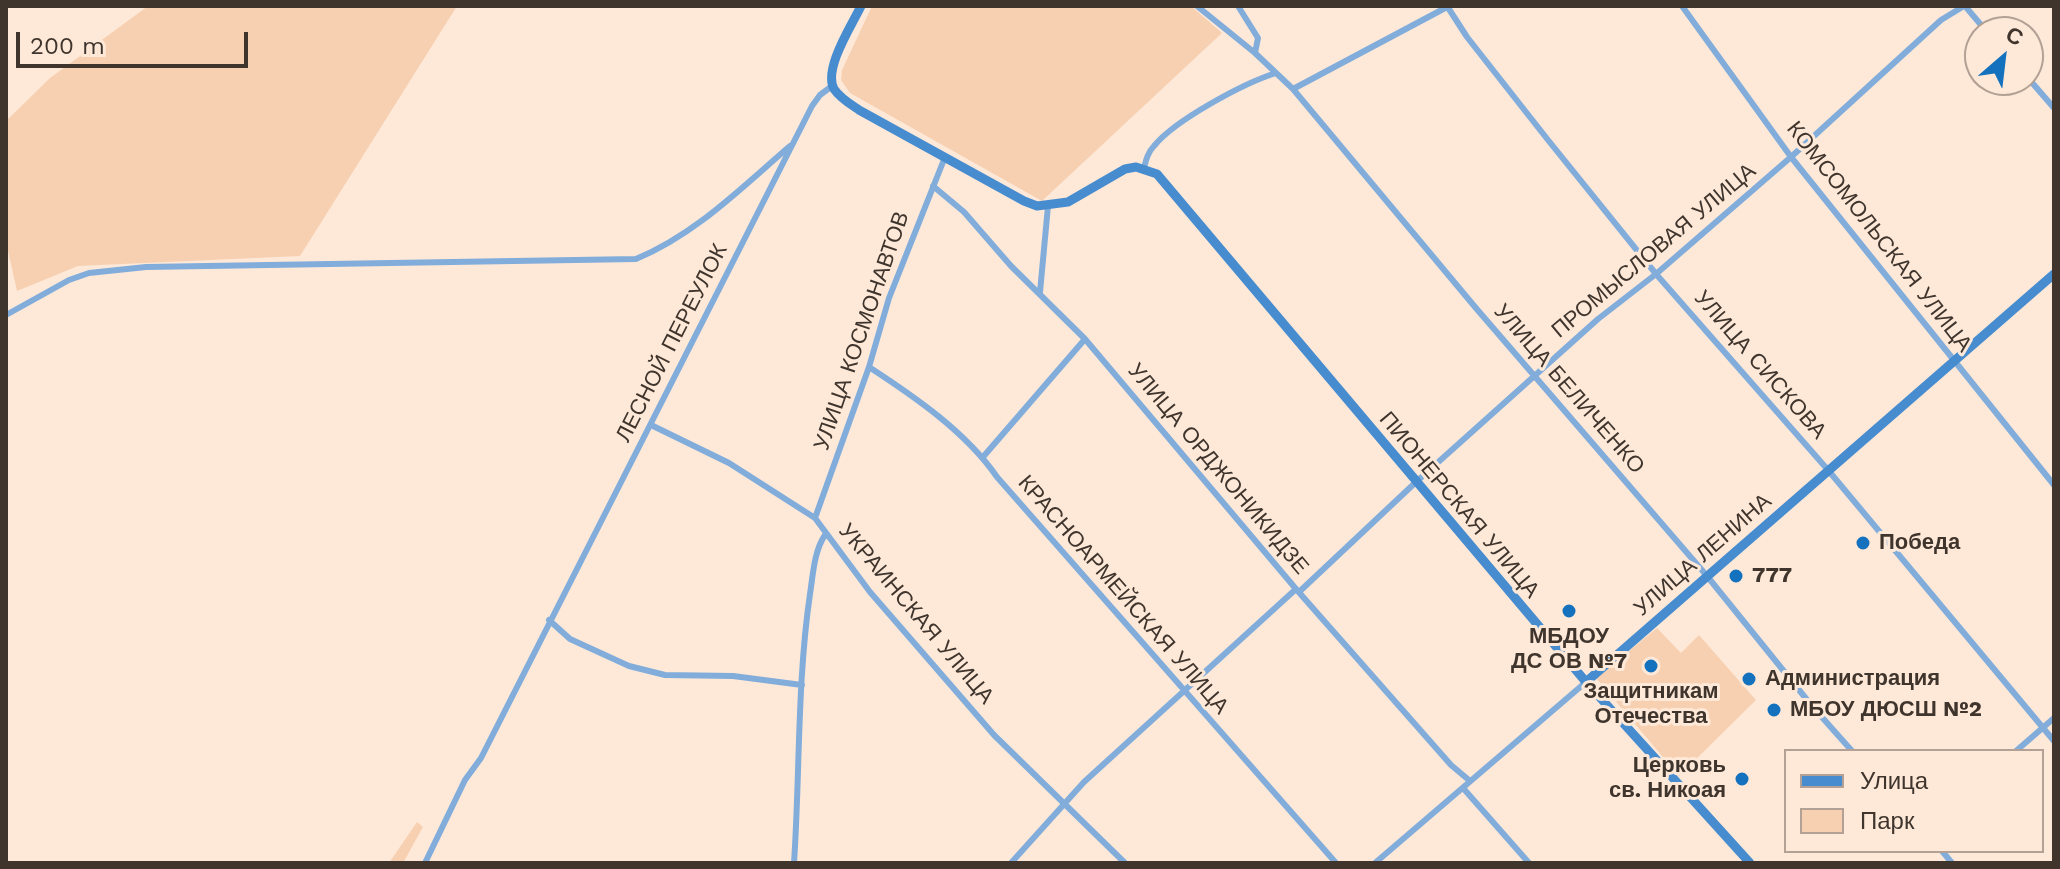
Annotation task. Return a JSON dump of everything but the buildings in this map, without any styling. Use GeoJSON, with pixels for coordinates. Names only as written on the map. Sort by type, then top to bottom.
{"type":"FeatureCollection","features":[{"type":"Feature","properties":{"kind":"street"},"geometry":{"type":"LineString","coordinates":[[861,6],[833,64],[832,86],[859,110],[1037,206],[1068,202],[1125,169],[1144,168],[1148,154],[1165,134],[1233,91],[1276,73]]}},
{"type":"Feature","properties":{"kind":"street","name":"УЛИЦА БЕЛИЧЕНКО"},"geometry":{"type":"LineString","coordinates":[[1197,6],[1293,89],[1455,285],[1707,576],[1850,749]]}},
{"type":"Feature","properties":{"kind":"street"},"geometry":{"type":"LineString","coordinates":[[1238,6],[1258,38],[1255,53]]}},
{"type":"Feature","properties":{"kind":"street"},"geometry":{"type":"LineString","coordinates":[[1293,89],[1448,6]]}},
{"type":"Feature","properties":{"kind":"street","name":"УЛИЦА СИСКОВА"},"geometry":{"type":"LineString","coordinates":[[1448,6],[1530,117],[1656,274],[1828,470],[2054,741]]}},
{"type":"Feature","properties":{"kind":"street","name":"КОМСОМОЛЬСКАЯ УЛИЦА"},"geometry":{"type":"LineString","coordinates":[[1682,6],[1791,157],[2054,485]]}},
{"type":"Feature","properties":{"kind":"street","name":"ПРОМЫСЛОВАЯ УЛИЦА"},"geometry":{"type":"LineString","coordinates":[[1011,863],[1084,782],[1183,690],[1598,319],[1656,274],[1791,157],[1941,20],[1964,6]]}},
{"type":"Feature","properties":{"kind":"street","name":"ЛЕСНОЙ ПЕРЕУЛОК"},"geometry":{"type":"LineString","coordinates":[[425,863],[812,106],[832,86]]}},
{"type":"Feature","properties":{"kind":"street"},"geometry":{"type":"LineString","coordinates":[[6,315],[69,280],[89,273],[146,267],[636,259],[666,247],[700,224],[793,144]]}},
{"type":"Feature","properties":{"kind":"street","name":"УЛИЦА КОСМОНАВТОВ"},"geometry":{"type":"LineString","coordinates":[[815,518],[869,367],[889,298],[945,157]]}},
{"type":"Feature","properties":{"kind":"street","name":"ПИОНЕРСКАЯ УЛИЦА"},"geometry":{"type":"LineString","coordinates":[[1144,168],[1157,174],[1586,682],[1750,863]]}},
{"type":"Feature","properties":{"kind":"street","name":"УЛИЦА ОРДЖОНИКИДЗЕ"},"geometry":{"type":"LineString","coordinates":[[933,186],[964,212],[1011,266],[1085,339],[1298,590],[1451,765],[1470,781]]}},
{"type":"Feature","properties":{"kind":"street"},"geometry":{"type":"LineString","coordinates":[[1040,292],[1048,206]]}},
{"type":"Feature","properties":{"kind":"street","name":"УЛИЦА ЛЕНИНА"},"geometry":{"type":"LineString","coordinates":[[1375,863],[2054,274]]}},
{"type":"Feature","properties":{"kind":"street"},"geometry":{"type":"LineString","coordinates":[[983,457],[1085,339]]}},
{"type":"Feature","properties":{"kind":"street","name":"КРАСНОАРМЕЙСКАЯ УЛИЦА"},"geometry":{"type":"LineString","coordinates":[[869,367],[908,392],[983,457],[997,477],[1336,863]]}},
{"type":"Feature","properties":{"kind":"street","name":"УКРАИНСКАЯ УЛИЦА"},"geometry":{"type":"LineString","coordinates":[[651,425],[729,463],[815,518],[870,592],[994,735],[1125,863]]}},
{"type":"Feature","properties":{"kind":"street"},"geometry":{"type":"LineString","coordinates":[[794,863],[807,617],[813,573],[825,535]]}},
{"type":"Feature","properties":{"kind":"street"},"geometry":{"type":"LineString","coordinates":[[549,620],[570,639],[629,666],[665,675],[733,676],[802,685]]}},
{"type":"Feature","properties":{"kind":"street"},"geometry":{"type":"LineString","coordinates":[[2018,749],[2054,718]]}},
{"type":"Feature","properties":{"kind":"street"},"geometry":{"type":"LineString","coordinates":[[1463,788],[1529,863]]}},
{"type":"Feature","properties":{"kind":"green space"},"geometry":{"type":"Polygon","coordinates":[[[148,6],[457,6],[300,256],[78,266],[17,291],[6,242],[6,121],[50,78],[148,6]]]}},
{"type":"Feature","properties":{"kind":"green space"},"geometry":{"type":"Polygon","coordinates":[[[872,6],[1191,6],[1222,33],[1042,201],[850,93],[841,80],[842,70],[872,6]]]}},
{"type":"Feature","properties":{"kind":"green space"},"geometry":{"type":"Polygon","coordinates":[[[1657,628],[1681,653],[1699,635],[1756,700],[1679,776],[1596,678],[1657,628]]]}},
{"type":"Feature","properties":{"kind":"green space"},"geometry":{"type":"Polygon","coordinates":[[[417,822],[423,827],[403,863],[389,863],[417,822]]]}},
{"type":"Feature","properties":{"kind":"place","name":"Победа"},"geometry":{"type":"Point","coordinates":[1863,543]}},
{"type":"Feature","properties":{"kind":"place","name":"777"},"geometry":{"type":"Point","coordinates":[1736,576]}},
{"type":"Feature","properties":{"kind":"place","name":"МБДОУ ДС ОВ №7"},"geometry":{"type":"Point","coordinates":[1569,611]}},
{"type":"Feature","properties":{"kind":"place","name":"Защитникам Отечества"},"geometry":{"type":"Point","coordinates":[1651,666]}},
{"type":"Feature","properties":{"kind":"place","name":"Администрация"},"geometry":{"type":"Point","coordinates":[1749,679]}},
{"type":"Feature","properties":{"kind":"place","name":"МБОУ ДЮСШ №2"},"geometry":{"type":"Point","coordinates":[1774,710]}},
{"type":"Feature","properties":{"kind":"place","name":"Церковь св. Никоая"},"geometry":{"type":"Point","coordinates":[1742,779]}}]}
